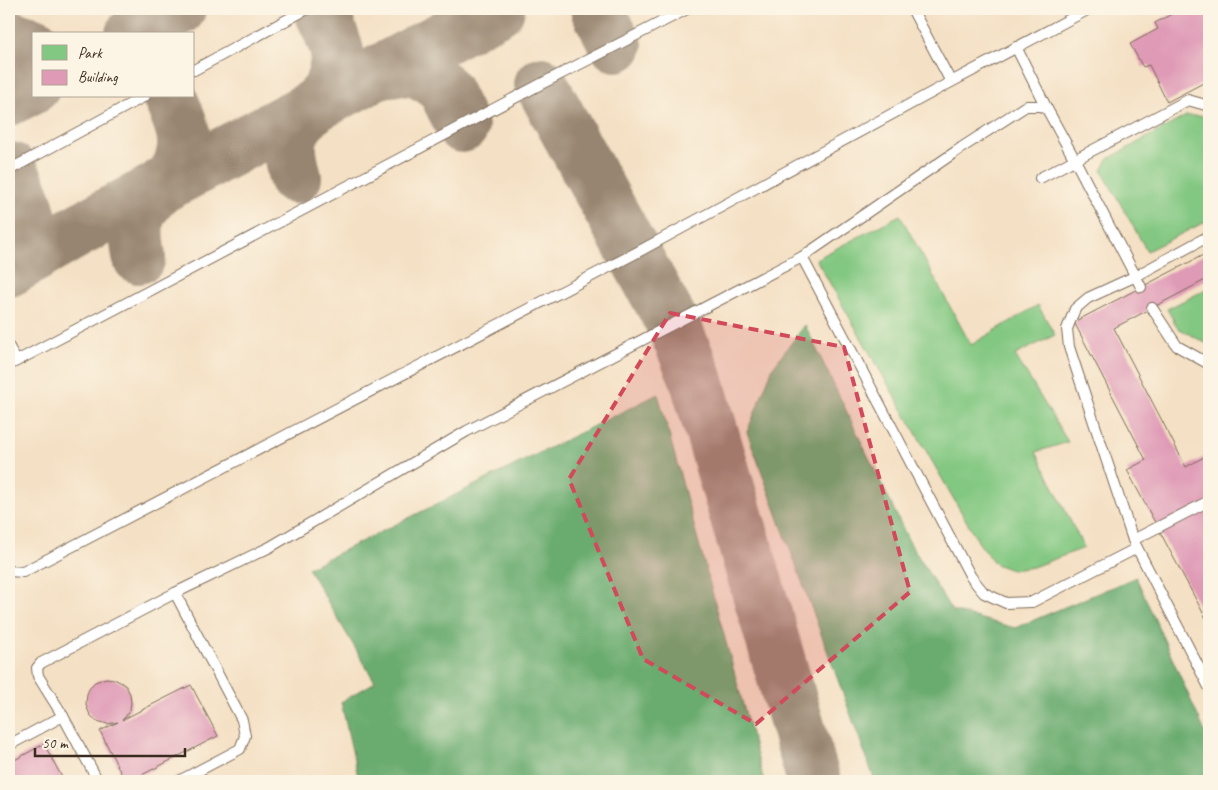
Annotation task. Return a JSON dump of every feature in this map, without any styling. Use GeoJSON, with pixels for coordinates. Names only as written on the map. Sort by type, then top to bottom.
{"type":"FeatureCollection","features":[{"type":"Feature","properties":{"kind":"lane"},"geometry":{"type":"LineString","coordinates":[[195,69],[307,9]]}},
{"type":"Feature","properties":{"kind":"lane"},"geometry":{"type":"LineString","coordinates":[[9,347],[13,363],[687,9]]}},
{"type":"Feature","properties":{"kind":"lane"},"geometry":{"type":"LineString","coordinates":[[912,9],[951,82]]}},
{"type":"Feature","properties":{"kind":"lane"},"geometry":{"type":"LineString","coordinates":[[9,571],[23,572],[41,563],[634,254],[1016,47],[1090,9]]}},
{"type":"Feature","properties":{"kind":"lane"},"geometry":{"type":"LineString","coordinates":[[1016,47],[1141,287]]}},
{"type":"Feature","properties":{"kind":"lane"},"geometry":{"type":"LineString","coordinates":[[9,170],[141,98]]}},
{"type":"Feature","properties":{"kind":"lane"},"geometry":{"type":"LineString","coordinates":[[1040,178],[1188,100],[1209,106]]}},
{"type":"Feature","properties":{"kind":"lane"},"geometry":{"type":"LineString","coordinates":[[98,781],[63,716],[38,676],[37,668],[41,663],[175,593],[270,548],[467,432],[802,257],[961,148],[1026,106],[1040,106],[1047,109]]}},
{"type":"Feature","properties":{"kind":"lane"},"geometry":{"type":"LineString","coordinates":[[1209,236],[1136,276],[1088,298],[1075,309],[1067,328],[1069,347],[1135,544],[1209,687]]}},
{"type":"Feature","properties":{"kind":"lane"},"geometry":{"type":"LineString","coordinates":[[802,257],[971,577],[984,592],[1006,603],[1032,602],[1209,501]]}},
{"type":"Feature","properties":{"kind":"lane"},"geometry":{"type":"LineString","coordinates":[[1152,308],[1177,346],[1209,364]]}},
{"type":"Feature","properties":{"kind":"lane"},"geometry":{"type":"LineString","coordinates":[[175,593],[242,720],[245,736],[240,748],[179,781]]}},
{"type":"Feature","properties":{"kind":"lane"},"geometry":{"type":"LineString","coordinates":[[9,745],[63,716]]}},
{"type":"Feature","properties":{"kind":"highlighted area"},"geometry":{"type":"Polygon","coordinates":[[[670,313],[844,347],[910,592],[756,724],[643,659],[569,479],[670,313]]]}},
{"type":"Feature","properties":{"kind":"green space"},"geometry":{"type":"Polygon","coordinates":[[[1186,116],[1209,116],[1209,220],[1147,251],[1102,171],[1108,159],[1186,116]]]}},
{"type":"Feature","properties":{"kind":"green space"},"geometry":{"type":"Polygon","coordinates":[[[900,215],[971,345],[1038,305],[1055,335],[1015,355],[1068,442],[1036,452],[1084,548],[1033,567],[1012,570],[995,564],[979,543],[816,259],[900,215]]]}},
{"type":"Feature","properties":{"kind":"green space"},"geometry":{"type":"Polygon","coordinates":[[[1209,288],[1209,345],[1178,328],[1167,309],[1209,288]]]}},
{"type":"Feature","properties":{"kind":"green space"},"geometry":{"type":"Polygon","coordinates":[[[805,325],[910,543],[952,611],[1015,628],[1136,577],[1209,741],[1209,781],[875,781],[747,432],[773,367],[805,325]]]}},
{"type":"Feature","properties":{"kind":"green space"},"geometry":{"type":"Polygon","coordinates":[[[658,394],[764,781],[359,781],[341,702],[375,682],[308,568],[658,394]]]}},
{"type":"Feature","properties":{"kind":"building"},"geometry":{"type":"Polygon","coordinates":[[[1181,9],[1209,9],[1209,80],[1167,102],[1149,65],[1143,67],[1130,44],[1158,29],[1155,23],[1181,9]]]}},
{"type":"Feature","properties":{"kind":"building"},"geometry":{"type":"Polygon","coordinates":[[[1209,252],[1209,278],[1114,328],[1186,467],[1204,457],[1209,467],[1209,624],[1127,470],[1146,460],[1074,322],[1209,252]]]}},
{"type":"Feature","properties":{"kind":"building"},"geometry":{"type":"Polygon","coordinates":[[[106,678],[122,683],[130,694],[130,709],[122,720],[191,685],[218,736],[130,781],[125,781],[100,731],[118,722],[108,724],[97,721],[90,715],[86,705],[90,687],[95,682],[106,678]]]}},
{"type":"Feature","properties":{"kind":"building"},"geometry":{"type":"Polygon","coordinates":[[[44,744],[64,781],[16,781],[9,768],[9,763],[44,744]]]}},
{"type":"Feature","properties":{"kind":"taxiway"},"geometry":{"type":"LineString","coordinates":[[136,32],[179,9]]}},
{"type":"Feature","properties":{"kind":"taxiway"},"geometry":{"type":"LineString","coordinates":[[295,177],[290,151],[292,134],[300,121],[327,93],[333,80],[337,62],[334,41],[320,9]]}},
{"type":"Feature","properties":{"kind":"taxiway"},"geometry":{"type":"LineString","coordinates":[[9,270],[77,231],[498,9]]}},
{"type":"Feature","properties":{"kind":"taxiway"},"geometry":{"type":"LineString","coordinates":[[597,9],[616,45]]}},
{"type":"Feature","properties":{"kind":"taxiway"},"geometry":{"type":"LineString","coordinates":[[9,36],[32,43]]}},
{"type":"Feature","properties":{"kind":"taxiway"},"geometry":{"type":"LineString","coordinates":[[381,71],[401,69],[417,71],[434,80],[445,91],[462,126]]}},
{"type":"Feature","properties":{"kind":"taxiway"},"geometry":{"type":"LineString","coordinates":[[541,84],[673,324],[695,375],[814,781]]}},
{"type":"Feature","properties":{"kind":"taxiway"},"geometry":{"type":"LineString","coordinates":[[9,99],[32,87]]}},
{"type":"Feature","properties":{"kind":"taxiway"},"geometry":{"type":"LineString","coordinates":[[139,257],[136,230],[139,214],[150,198],[175,173],[183,154],[184,144],[181,124],[170,98]]}},
{"type":"Feature","properties":{"kind":"taxiway"},"geometry":{"type":"LineString","coordinates":[[9,267],[27,247],[31,227],[27,207],[11,169]]}}]}
